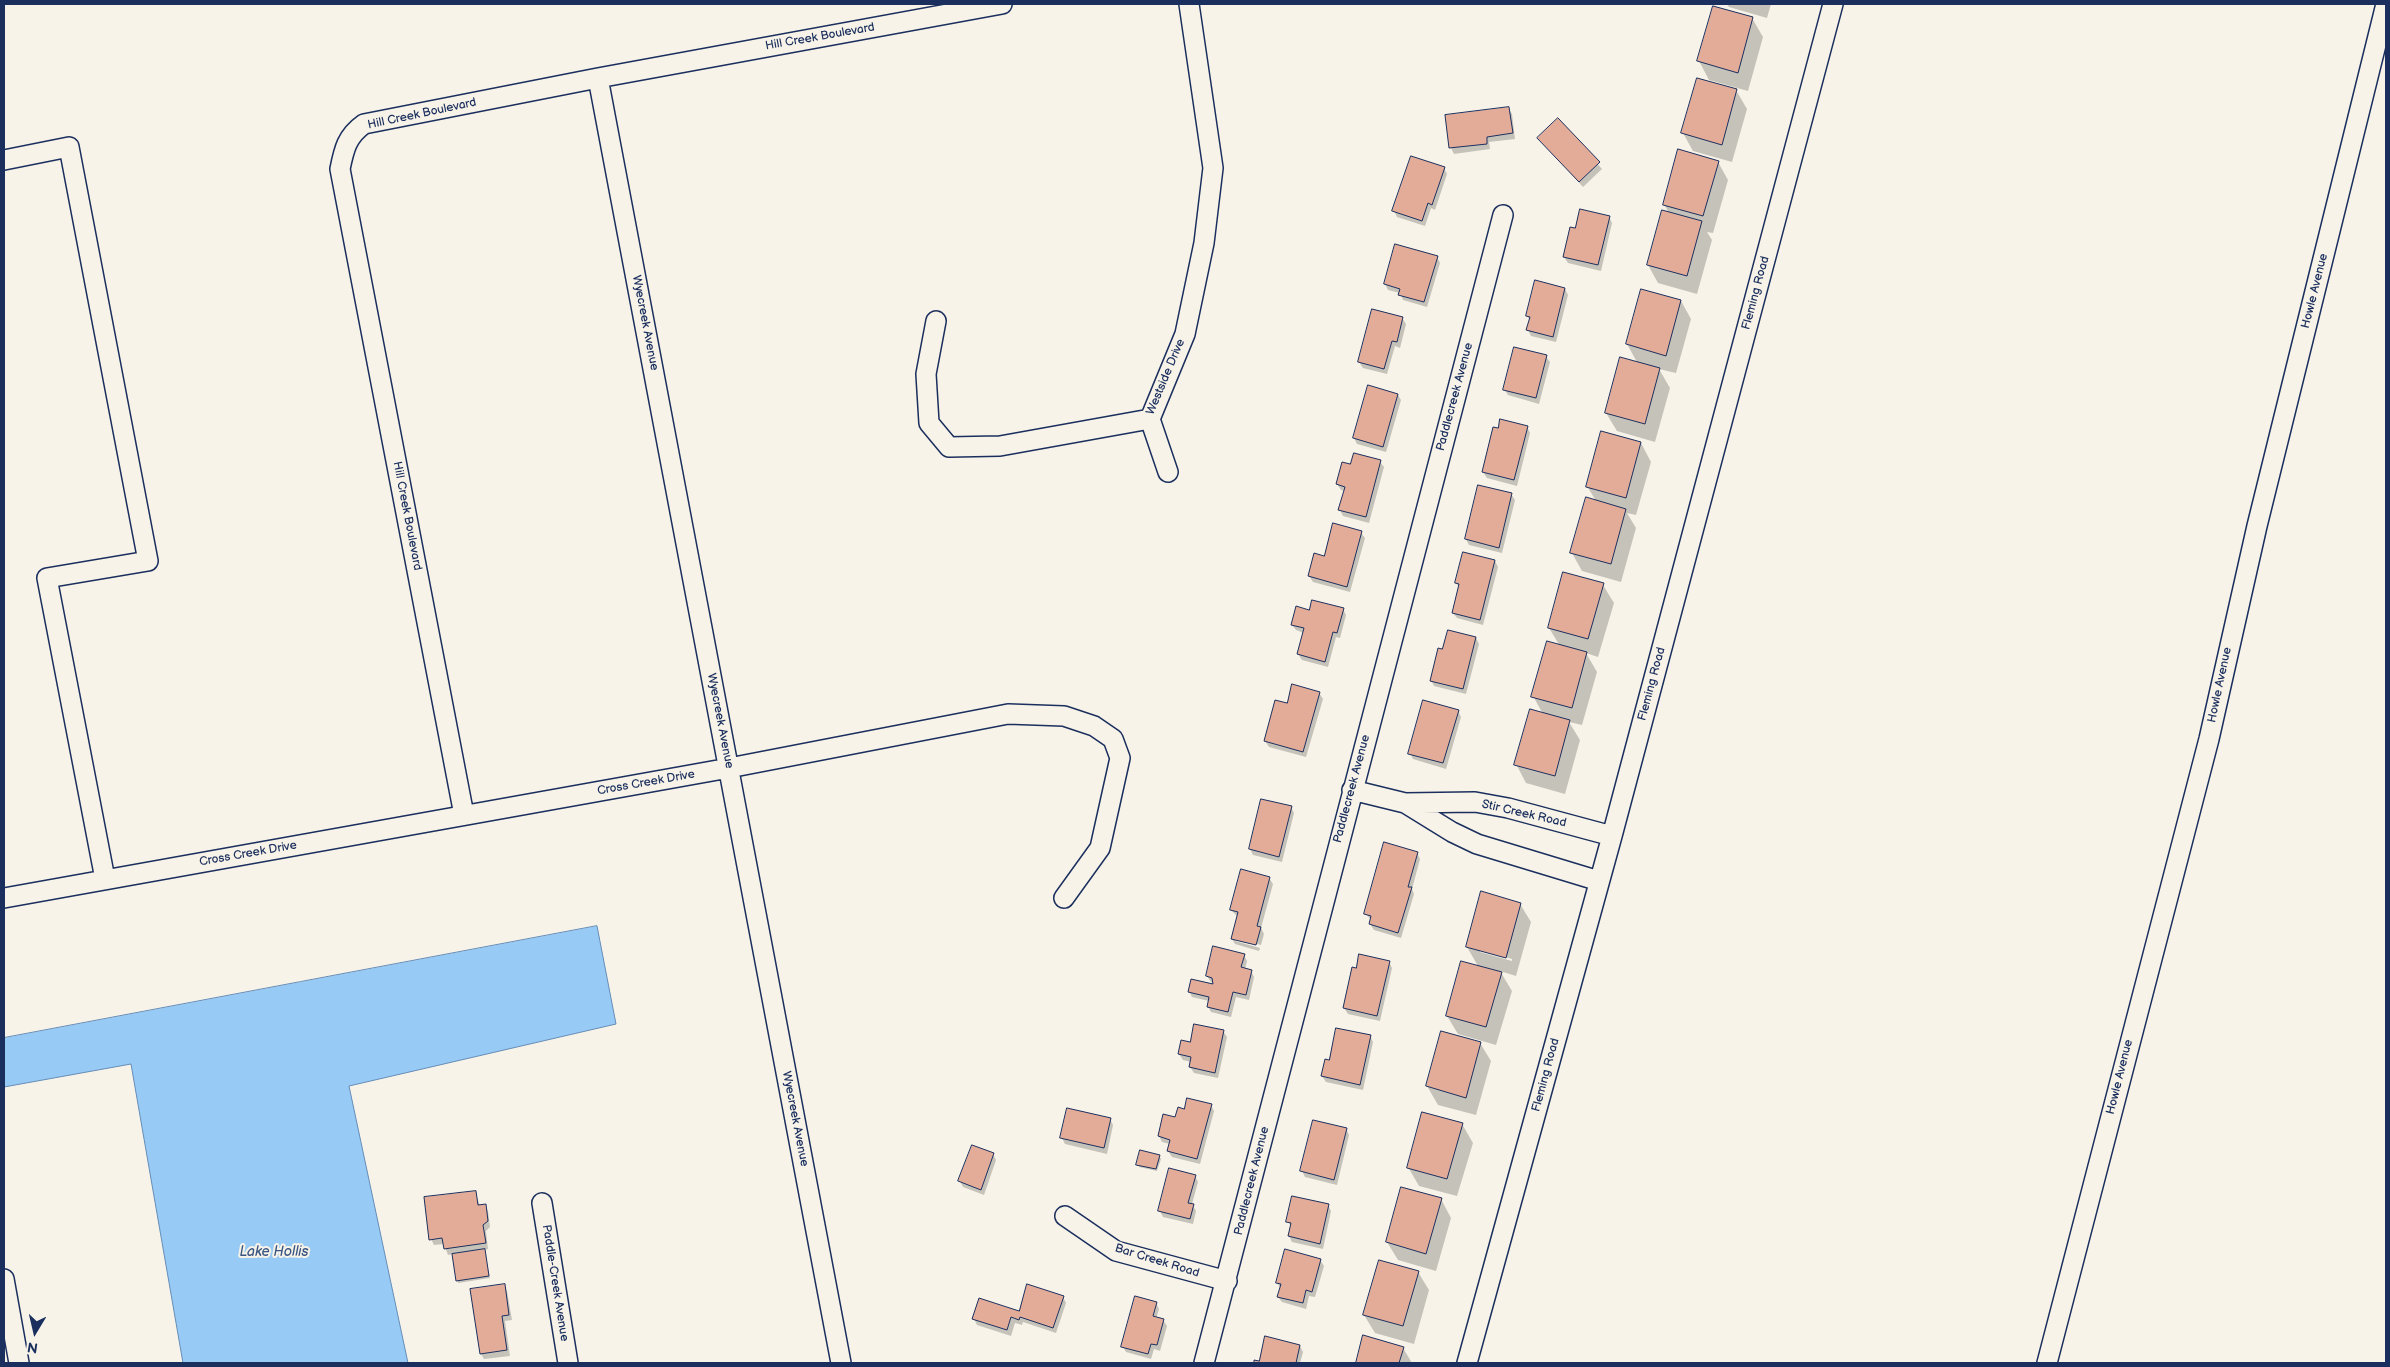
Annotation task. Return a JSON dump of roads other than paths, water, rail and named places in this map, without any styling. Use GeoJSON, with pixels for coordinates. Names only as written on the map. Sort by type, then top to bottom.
{"type":"FeatureCollection","features":[{"type":"Feature","properties":{"kind":"street","name":"Hill Creek Boulevard"},"geometry":{"type":"LineString","coordinates":[[464,815],[340,169],[345,143],[354,131],[364,124],[598,78],[1002,4]]}},
{"type":"Feature","properties":{"kind":"street","name":"Westside Drive"},"geometry":{"type":"LineString","coordinates":[[936,321],[926,374],[929,423],[949,447],[1000,446],[1150,419],[1185,334],[1204,243],[1213,168],[1189,4]]}},
{"type":"Feature","properties":{"kind":"street","name":"Fleming Road"},"geometry":{"type":"LineString","coordinates":[[1467,1363],[1612,836],[1832,4]]}},
{"type":"Feature","properties":{"kind":"street","name":"Howle Avenue"},"geometry":{"type":"LineString","coordinates":[[2047,1363],[2208,739],[2257,526],[2386,4]]}},
{"type":"Feature","properties":{"kind":"street","name":"Wyecreek Avenue"},"geometry":{"type":"LineString","coordinates":[[598,78],[841,1363]]}},
{"type":"Feature","properties":{"kind":"street"},"geometry":{"type":"LineString","coordinates":[[4,160],[69,147],[148,561],[46,578],[104,879]]}},
{"type":"Feature","properties":{"kind":"street","name":"Paddlecreek Avenue"},"geometry":{"type":"LineString","coordinates":[[1204,1363],[1227,1281],[1352,790],[1503,215]]}},
{"type":"Feature","properties":{"kind":"street"},"geometry":{"type":"LineString","coordinates":[[1150,419],[1168,472]]}},
{"type":"Feature","properties":{"kind":"street","name":"Cross Creek Drive"},"geometry":{"type":"LineString","coordinates":[[4,898],[729,768],[1008,714],[1064,716],[1094,726],[1113,738],[1120,758],[1100,848],[1064,898]]}},
{"type":"Feature","properties":{"kind":"street","name":"Stir Creek Road"},"geometry":{"type":"LineString","coordinates":[[1352,790],[1405,803],[1475,802],[1508,808],[1612,836]]}},
{"type":"Feature","properties":{"kind":"street","name":"Stir Creek Road"},"geometry":{"type":"LineString","coordinates":[[1405,803],[1452,832],[1477,844],[1599,881]]}},
{"type":"Feature","properties":{"kind":"street","name":"Paddle-Creek Avenue"},"geometry":{"type":"LineString","coordinates":[[542,1203],[568,1363]]}},
{"type":"Feature","properties":{"kind":"street","name":"Bar Creek Road"},"geometry":{"type":"LineString","coordinates":[[1065,1216],[1116,1251],[1227,1281]]}},
{"type":"Feature","properties":{"kind":"street"},"geometry":{"type":"LineString","coordinates":[[4,1279],[19,1363]]}},
{"type":"Feature","properties":{"kind":"water","name":"Lake Hollis"},"geometry":{"type":"Polygon","coordinates":[[[597,926],[616,1024],[349,1086],[408,1363],[183,1363],[131,1064],[4,1087],[4,1038],[597,926]]]}}]}
